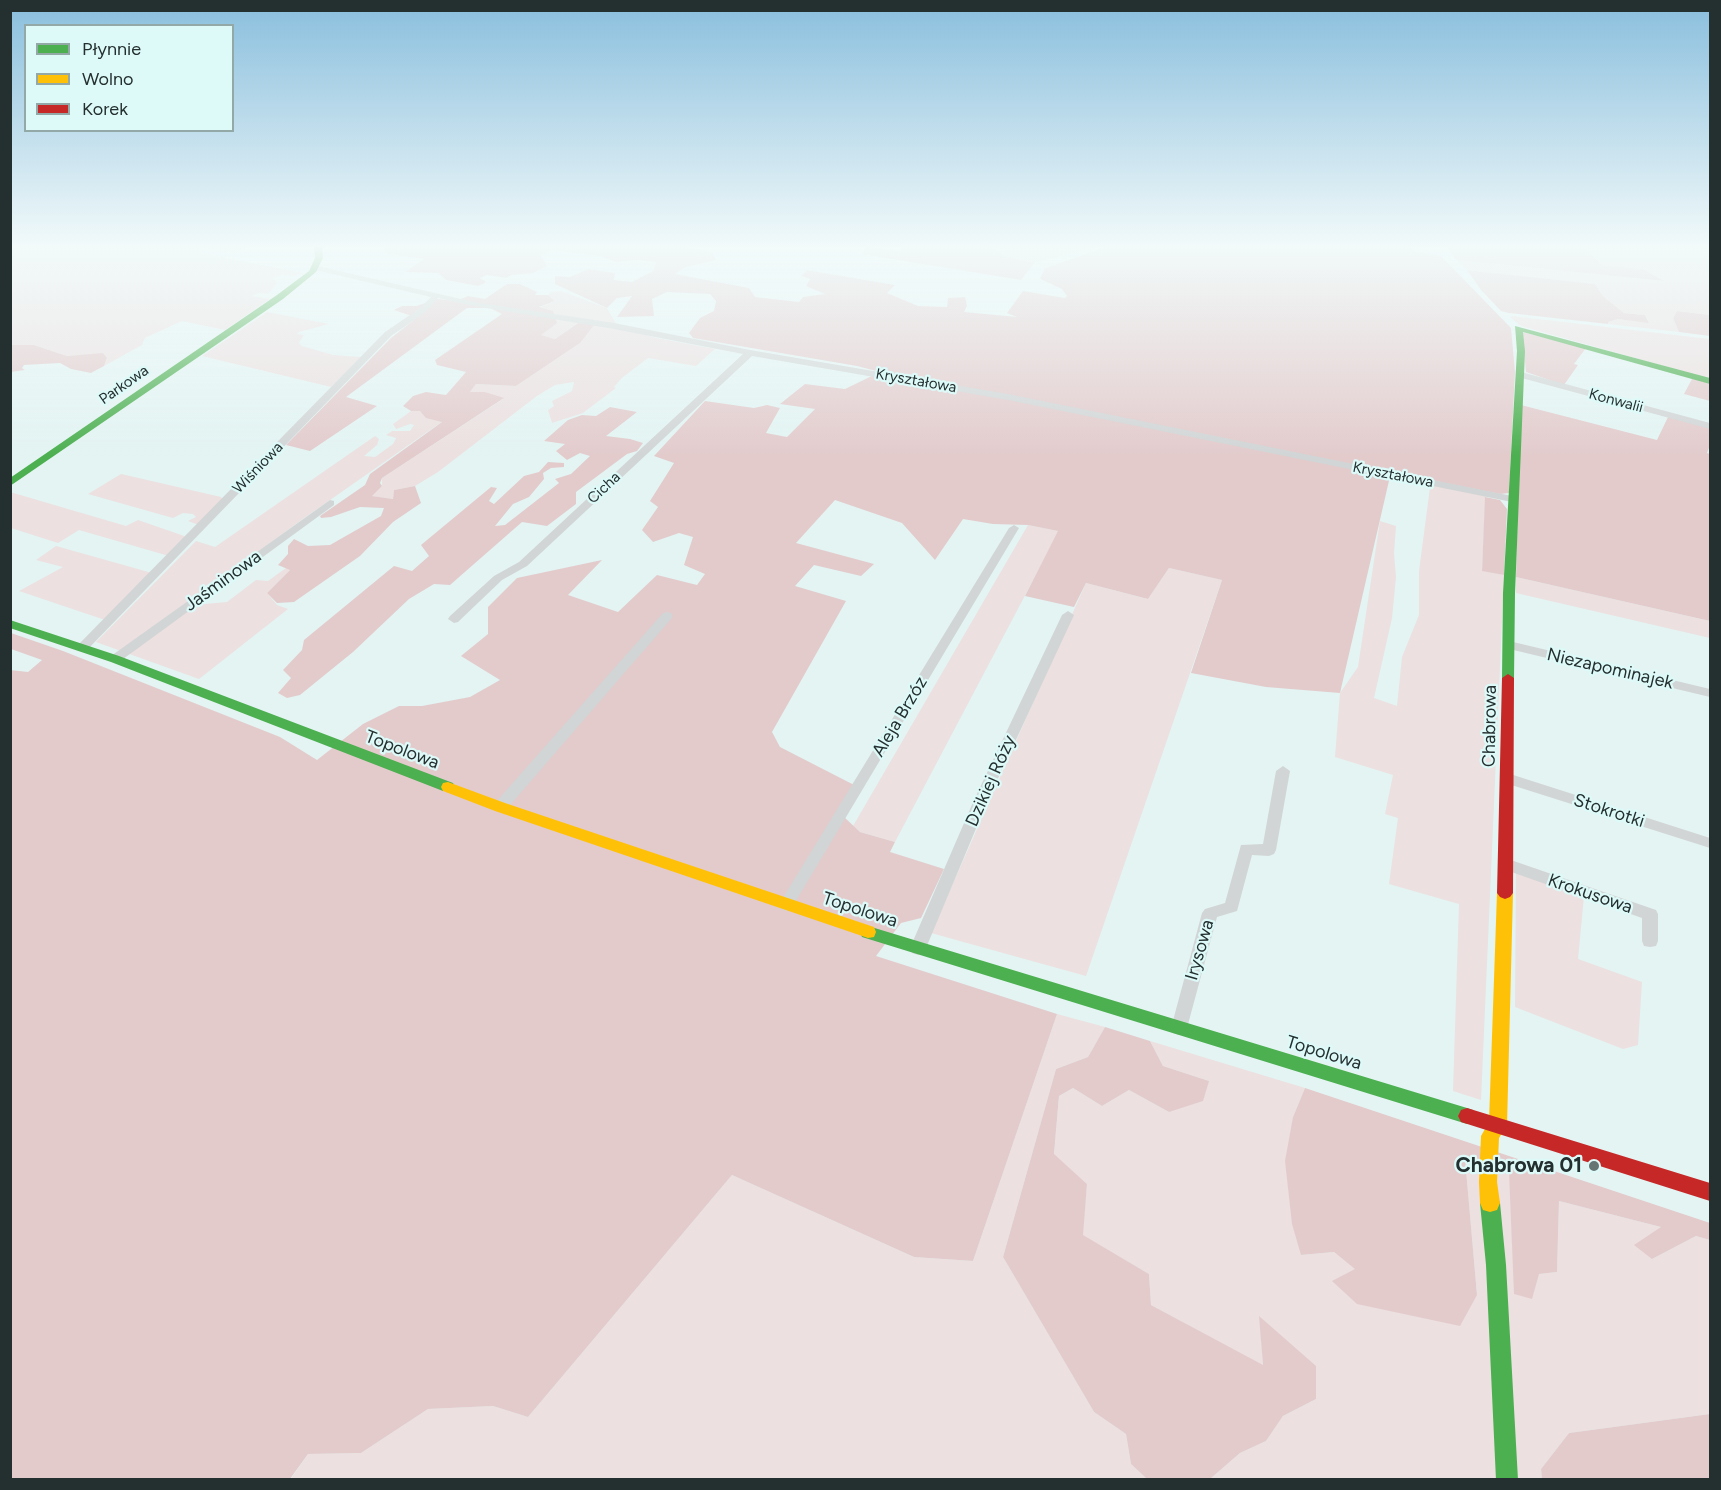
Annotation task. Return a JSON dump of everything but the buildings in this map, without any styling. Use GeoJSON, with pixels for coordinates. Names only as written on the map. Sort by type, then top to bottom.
{"type":"FeatureCollection","features":[{"type":"Feature","properties":{"kind":"street","name":"Parkowa"},"geometry":{"type":"LineString","coordinates":[[10,483],[252,317]]}},
{"type":"Feature","properties":{"kind":"street","name":"Wiśniowa"},"geometry":{"type":"LineString","coordinates":[[84,647],[388,334],[413,317]]}},
{"type":"Feature","properties":{"kind":"street","name":"Kryształowa"},"geometry":{"type":"LineString","coordinates":[[554,317],[1008,397],[1512,499]]}},
{"type":"Feature","properties":{"kind":"street","name":"Chabrowa"},"geometry":{"type":"LineString","coordinates":[[1507,1479],[1496,1265],[1488,1182],[1490,1136],[1498,1125],[1512,499],[1521,375],[1518,328],[1710,381]]}},
{"type":"Feature","properties":{"kind":"street","name":"Cicha"},"geometry":{"type":"LineString","coordinates":[[454,619],[498,578],[523,564],[750,353]]}},
{"type":"Feature","properties":{"kind":"street","name":"Konwalii"},"geometry":{"type":"LineString","coordinates":[[1521,375],[1710,426]]}},
{"type":"Feature","properties":{"kind":"street","name":"Jaśminowa"},"geometry":{"type":"LineString","coordinates":[[115,658],[330,503]]}},
{"type":"Feature","properties":{"kind":"street","name":"Aleja Brzóz"},"geometry":{"type":"LineString","coordinates":[[786,905],[1014,528]]}},
{"type":"Feature","properties":{"kind":"street","name":"Dzikiej Róży"},"geometry":{"type":"LineString","coordinates":[[918,948],[981,800],[1068,615]]}},
{"type":"Feature","properties":{"kind":"street"},"geometry":{"type":"LineString","coordinates":[[500,807],[667,616]]}},
{"type":"Feature","properties":{"kind":"street","name":"Topolowa"},"geometry":{"type":"LineString","coordinates":[[10,624],[115,658],[500,807],[786,905],[918,948],[1710,1192]]}},
{"type":"Feature","properties":{"kind":"street","name":"Niezapominajek"},"geometry":{"type":"LineString","coordinates":[[1509,645],[1710,693]]}},
{"type":"Feature","properties":{"kind":"street","name":"Irysowa"},"geometry":{"type":"LineString","coordinates":[[1179,1028],[1210,913],[1232,907],[1246,849],[1269,850],[1283,771]]}},
{"type":"Feature","properties":{"kind":"street","name":"Stokrotki"},"geometry":{"type":"LineString","coordinates":[[1507,778],[1710,843]]}},
{"type":"Feature","properties":{"kind":"street","name":"Krokusowa"},"geometry":{"type":"LineString","coordinates":[[1505,864],[1650,914],[1650,941]]}},
{"type":"Feature","properties":{"kind":"shaded area"},"geometry":{"type":"Polygon","coordinates":[[[11,317],[245,317],[225,330],[182,321],[145,338],[142,345],[104,366],[107,359],[103,354],[67,356],[34,345],[11,345],[11,317]]]}},
{"type":"Feature","properties":{"kind":"shaded area"},"geometry":{"type":"Polygon","coordinates":[[[260,317],[290,317],[329,324],[299,332],[297,334],[304,335],[299,343],[302,346],[333,355],[361,357],[331,387],[202,356],[260,317]]]}},
{"type":"Feature","properties":{"kind":"shaded area"},"geometry":{"type":"Polygon","coordinates":[[[411,317],[455,317],[346,397],[377,406],[310,451],[286,445],[391,338],[414,320],[411,317]]]}},
{"type":"Feature","properties":{"kind":"shaded area"},"geometry":{"type":"Polygon","coordinates":[[[498,317],[555,317],[557,323],[541,335],[555,339],[581,321],[597,321],[580,343],[516,386],[476,384],[470,392],[485,392],[504,398],[382,478],[380,483],[382,486],[372,496],[393,499],[394,490],[415,486],[421,503],[393,522],[360,556],[294,602],[277,603],[267,593],[290,570],[278,565],[288,554],[288,546],[294,539],[308,546],[330,545],[381,516],[384,508],[360,507],[331,517],[321,518],[320,516],[365,485],[370,474],[442,422],[426,418],[420,411],[411,411],[403,406],[413,396],[426,392],[446,395],[466,372],[437,365],[435,360],[498,317]]]}},
{"type":"Feature","properties":{"kind":"shaded area"},"geometry":{"type":"Polygon","coordinates":[[[539,317],[612,317],[618,327],[657,338],[715,349],[696,366],[648,358],[622,378],[614,387],[616,388],[583,413],[552,423],[548,410],[554,406],[552,401],[572,391],[574,382],[555,385],[537,396],[438,472],[415,486],[394,490],[393,499],[371,496],[382,486],[382,478],[503,399],[485,392],[470,392],[476,384],[516,386],[580,343],[580,321],[555,339],[540,335],[539,317]]]}},
{"type":"Feature","properties":{"kind":"shaded area"},"geometry":{"type":"Polygon","coordinates":[[[1500,317],[1511,328],[1515,372],[1509,493],[1500,494],[1391,472],[1340,693],[1266,687],[1191,673],[1222,580],[1169,568],[1148,599],[1086,583],[1074,607],[1025,596],[1058,531],[1028,525],[993,524],[963,519],[935,560],[902,523],[835,500],[796,543],[874,564],[861,576],[814,565],[795,586],[846,601],[772,732],[780,747],[858,787],[843,816],[860,832],[895,842],[890,852],[944,869],[921,918],[901,923],[876,956],[1057,1014],[973,1261],[914,1257],[732,1175],[528,1417],[493,1406],[428,1409],[361,1453],[308,1454],[290,1479],[11,1479],[10,670],[28,672],[42,660],[11,649],[11,633],[63,651],[280,737],[317,760],[363,724],[399,706],[422,706],[470,697],[500,680],[461,656],[488,634],[488,607],[517,578],[602,560],[568,595],[618,612],[657,575],[697,585],[705,574],[684,565],[693,537],[679,533],[653,542],[642,530],[658,507],[650,501],[674,463],[654,456],[705,401],[754,408],[767,405],[780,408],[766,433],[787,437],[815,409],[780,404],[805,384],[845,389],[880,372],[693,338],[689,333],[700,318],[1500,317]]]}},
{"type":"Feature","properties":{"kind":"shaded area"},"geometry":{"type":"Polygon","coordinates":[[[1517,317],[1710,339],[1710,379],[1521,326],[1511,318],[1517,317]]]}},
{"type":"Feature","properties":{"kind":"shaded area"},"geometry":{"type":"Polygon","coordinates":[[[1541,317],[1646,317],[1649,323],[1618,319],[1608,324],[1541,317]]]}},
{"type":"Feature","properties":{"kind":"shaded area"},"geometry":{"type":"Polygon","coordinates":[[[1646,317],[1674,317],[1679,332],[1608,324],[1618,319],[1649,322],[1646,317]]]}},
{"type":"Feature","properties":{"kind":"shaded area"},"geometry":{"type":"Polygon","coordinates":[[[1710,317],[1710,336],[1679,332],[1673,318],[1710,317]]]}},
{"type":"Feature","properties":{"kind":"shaded area"},"geometry":{"type":"Polygon","coordinates":[[[1522,332],[1586,348],[1574,364],[1578,365],[1564,385],[1526,372],[1522,332]]]}},
{"type":"Feature","properties":{"kind":"shaded area"},"geometry":{"type":"Polygon","coordinates":[[[11,345],[34,345],[67,356],[103,353],[107,358],[104,366],[91,373],[71,369],[60,363],[24,365],[22,368],[25,370],[11,372],[11,345]]]}},
{"type":"Feature","properties":{"kind":"shaded area"},"geometry":{"type":"Polygon","coordinates":[[[1693,377],[1710,382],[1710,401],[1684,394],[1693,377]]]}},
{"type":"Feature","properties":{"kind":"shaded area"},"geometry":{"type":"Polygon","coordinates":[[[1521,405],[1657,440],[1668,417],[1710,428],[1710,445],[1707,453],[1710,454],[1710,621],[1516,577],[1521,405]]]}},
{"type":"Feature","properties":{"kind":"shaded area"},"geometry":{"type":"Polygon","coordinates":[[[610,407],[637,412],[606,436],[643,443],[637,451],[627,454],[576,492],[576,504],[547,526],[522,522],[450,585],[434,584],[409,599],[353,652],[300,695],[287,698],[278,693],[291,678],[283,670],[302,650],[304,640],[394,566],[412,571],[429,556],[421,545],[491,487],[497,488],[489,501],[494,504],[524,476],[539,472],[548,462],[564,463],[564,467],[551,468],[543,473],[544,479],[529,497],[513,504],[495,526],[505,525],[559,483],[555,479],[571,474],[590,456],[580,453],[567,460],[556,451],[565,444],[544,441],[568,420],[582,415],[596,416],[610,407]]]}},
{"type":"Feature","properties":{"kind":"shaded area"},"geometry":{"type":"Polygon","coordinates":[[[411,411],[420,411],[443,421],[195,598],[205,604],[227,602],[256,580],[268,581],[286,568],[291,569],[267,593],[277,605],[288,609],[199,679],[96,642],[196,541],[215,547],[375,436],[379,439],[377,445],[364,456],[375,457],[393,444],[396,438],[386,435],[392,431],[410,431],[414,425],[410,424],[396,429],[393,424],[411,411]]]}},
{"type":"Feature","properties":{"kind":"shaded area"},"geometry":{"type":"Polygon","coordinates":[[[121,474],[221,497],[223,501],[199,525],[188,521],[196,517],[193,514],[183,513],[173,518],[88,494],[121,474]]]}},
{"type":"Feature","properties":{"kind":"shaded area"},"geometry":{"type":"Polygon","coordinates":[[[1431,480],[1486,491],[1482,570],[1504,575],[1481,1100],[1453,1091],[1459,904],[1389,884],[1398,818],[1385,814],[1393,775],[1335,757],[1340,693],[1358,667],[1380,521],[1396,526],[1394,553],[1396,577],[1392,618],[1374,698],[1397,706],[1402,657],[1419,615],[1419,571],[1431,480]]]}},
{"type":"Feature","properties":{"kind":"shaded area"},"geometry":{"type":"Polygon","coordinates":[[[10,492],[126,526],[138,520],[187,537],[169,556],[79,530],[58,543],[11,528],[10,492]]]}},
{"type":"Feature","properties":{"kind":"shaded area"},"geometry":{"type":"Polygon","coordinates":[[[1485,497],[1500,500],[1507,509],[1504,575],[1482,571],[1485,497]]]}},
{"type":"Feature","properties":{"kind":"shaded area"},"geometry":{"type":"Polygon","coordinates":[[[1028,525],[1059,531],[895,842],[860,832],[853,826],[1028,525]]]}},
{"type":"Feature","properties":{"kind":"shaded area"},"geometry":{"type":"Polygon","coordinates":[[[56,546],[152,573],[105,620],[19,591],[63,567],[36,560],[56,546]]]}},
{"type":"Feature","properties":{"kind":"shaded area"},"geometry":{"type":"Polygon","coordinates":[[[1169,568],[1222,580],[1086,976],[931,933],[1086,583],[1148,599],[1169,568]]]}},
{"type":"Feature","properties":{"kind":"shaded area"},"geometry":{"type":"Polygon","coordinates":[[[1516,577],[1710,621],[1710,638],[1516,593],[1516,577]]]}},
{"type":"Feature","properties":{"kind":"shaded area"},"geometry":{"type":"Polygon","coordinates":[[[1516,872],[1584,896],[1578,959],[1642,982],[1638,1045],[1623,1049],[1515,1007],[1516,872]]]}},
{"type":"Feature","properties":{"kind":"shaded area"},"geometry":{"type":"Polygon","coordinates":[[[1057,1014],[1105,1027],[1088,1057],[1056,1069],[1003,1257],[1094,1412],[1126,1434],[1131,1464],[1147,1479],[290,1480],[308,1454],[361,1453],[428,1409],[493,1406],[528,1417],[732,1175],[914,1257],[973,1261],[1057,1014]]]}},
{"type":"Feature","properties":{"kind":"shaded area"},"geometry":{"type":"Polygon","coordinates":[[[1105,1027],[1150,1041],[1163,1066],[1209,1081],[1203,1101],[1169,1112],[1129,1090],[1102,1106],[1073,1088],[1059,1096],[1054,1154],[1087,1184],[1083,1235],[1149,1274],[1151,1305],[1263,1365],[1259,1316],[1316,1366],[1316,1399],[1283,1416],[1266,1441],[1240,1453],[1210,1479],[1147,1479],[1131,1464],[1126,1434],[1094,1412],[1003,1257],[1056,1069],[1088,1057],[1105,1027]]]}},
{"type":"Feature","properties":{"kind":"shaded area"},"geometry":{"type":"Polygon","coordinates":[[[1150,1041],[1305,1088],[1293,1117],[1301,1255],[1334,1252],[1356,1269],[1477,1295],[1465,1158],[1509,1172],[1538,1274],[1557,1272],[1559,1201],[1661,1227],[1652,1259],[1696,1236],[1710,1240],[1710,1414],[1569,1433],[1541,1469],[1542,1479],[1210,1479],[1240,1453],[1266,1441],[1283,1416],[1316,1399],[1260,1317],[1263,1366],[1151,1305],[1149,1274],[1082,1235],[1087,1184],[1054,1155],[1059,1096],[1073,1088],[1102,1106],[1129,1090],[1169,1112],[1209,1081],[1163,1066],[1150,1041]]]}},
{"type":"Feature","properties":{"kind":"shaded area"},"geometry":{"type":"Polygon","coordinates":[[[1305,1088],[1710,1223],[1710,1240],[1696,1236],[1652,1259],[1634,1245],[1661,1227],[1559,1201],[1557,1272],[1539,1274],[1532,1299],[1514,1294],[1509,1172],[1465,1158],[1477,1295],[1460,1326],[1357,1304],[1332,1281],[1355,1269],[1334,1252],[1301,1255],[1292,1224],[1285,1161],[1293,1117],[1305,1088]]]}},
{"type":"Feature","properties":{"kind":"shaded area"},"geometry":{"type":"Polygon","coordinates":[[[1710,1414],[1710,1479],[1542,1479],[1541,1469],[1569,1433],[1710,1414]]]}},
{"type":"Feature","properties":{"kind":"traffic: fast"},"geometry":{"type":"LineString","coordinates":[[10,483],[252,317]]}},
{"type":"Feature","properties":{"kind":"traffic: fast"},"geometry":{"type":"LineString","coordinates":[[1508,678],[1509,593],[1521,351],[1518,328],[1710,381]]}},
{"type":"Feature","properties":{"kind":"traffic: fast"},"geometry":{"type":"LineString","coordinates":[[10,624],[115,659],[448,787]]}},
{"type":"Feature","properties":{"kind":"traffic: fast"},"geometry":{"type":"LineString","coordinates":[[868,932],[1467,1116]]}},
{"type":"Feature","properties":{"kind":"traffic: fast"},"geometry":{"type":"LineString","coordinates":[[1490,1203],[1496,1265],[1507,1480]]}},
{"type":"Feature","properties":{"kind":"traffic: slow"},"geometry":{"type":"LineString","coordinates":[[448,787],[500,807],[868,932]]}},
{"type":"Feature","properties":{"kind":"traffic: slow"},"geometry":{"type":"LineString","coordinates":[[1490,1203],[1488,1182],[1490,1136],[1498,1125],[1505,893]]}},
{"type":"Feature","properties":{"kind":"traffic: jam"},"geometry":{"type":"LineString","coordinates":[[1505,893],[1508,678]]}},
{"type":"Feature","properties":{"kind":"traffic: jam"},"geometry":{"type":"LineString","coordinates":[[1467,1116],[1710,1192]]}},
{"type":"Feature","properties":{"kind":"place","name":"Chabrowa 01"},"geometry":{"type":"Point","coordinates":[1594,1166]}}]}
